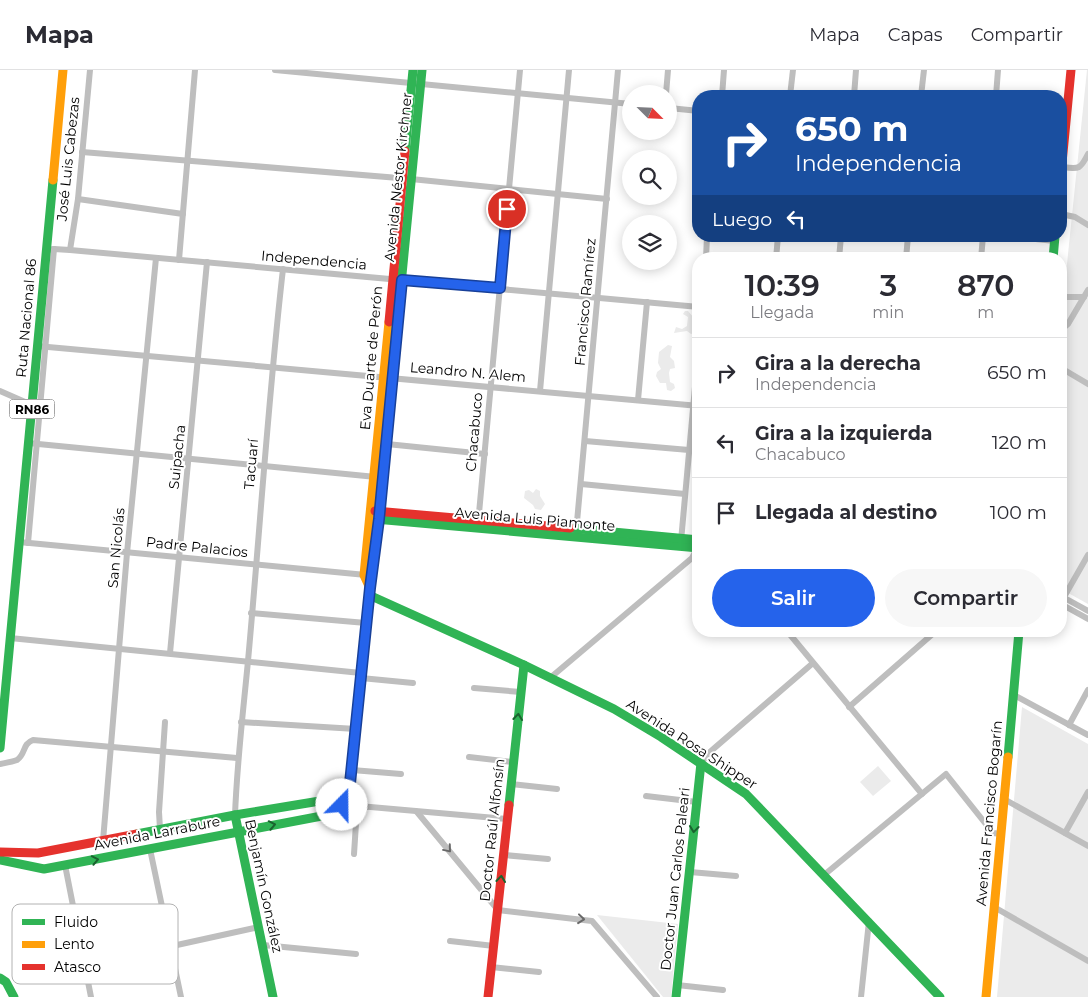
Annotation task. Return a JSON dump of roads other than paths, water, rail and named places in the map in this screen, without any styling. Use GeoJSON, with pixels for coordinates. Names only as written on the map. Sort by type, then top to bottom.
{"type":"FeatureCollection","features":[{"type":"Feature","properties":{"kind":"main road","name":"Ruta Nacional 86"},"geometry":{"type":"LineString","coordinates":[[0,748],[10,638],[24,543],[32,444],[32,405],[41,346],[50,249],[63,70]]}},
{"type":"Feature","properties":{"kind":"main road","name":"Eva Duarte de Perón"},"geometry":{"type":"LineString","coordinates":[[370,592],[368,575],[416,83],[412,70]]}},
{"type":"Feature","properties":{"kind":"main road","name":"Avenida Néstor Kirchner"},"geometry":{"type":"LineString","coordinates":[[416,83],[422,70]]}},
{"type":"Feature","properties":{"kind":"main road"},"geometry":{"type":"LineString","coordinates":[[1067,106],[1071,70]]}},
{"type":"Feature","properties":{"kind":"main road","name":"Avenida Luis Piamonte"},"geometry":{"type":"LineString","coordinates":[[375,515],[692,544]]}},
{"type":"Feature","properties":{"kind":"main road"},"geometry":{"type":"LineString","coordinates":[[346,795],[357,796],[360,801],[355,809],[342,805],[352,770],[370,592]]}},
{"type":"Feature","properties":{"kind":"main road","name":"Avenida Rosa Shipper"},"geometry":{"type":"LineString","coordinates":[[370,592],[614,709],[701,763],[749,796],[940,997]]}},
{"type":"Feature","properties":{"kind":"main road","name":"Avenida Francisco Bogarín"},"geometry":{"type":"LineString","coordinates":[[986,997],[1019,637]]}},
{"type":"Feature","properties":{"kind":"main road","name":"Doctor Raúl Alfonsín"},"geometry":{"type":"LineString","coordinates":[[488,997],[524,666]]}},
{"type":"Feature","properties":{"kind":"main road","name":"Doctor Juan Carlos Paleari"},"geometry":{"type":"LineString","coordinates":[[676,997],[701,763]]}},
{"type":"Feature","properties":{"kind":"main road","name":"Avenida Larrabure"},"geometry":{"type":"LineString","coordinates":[[0,852],[32,854],[346,795]]}},
{"type":"Feature","properties":{"kind":"main road","name":"Avenida Larrabure"},"geometry":{"type":"LineString","coordinates":[[0,860],[23,864],[39,870],[355,809]]}},
{"type":"Feature","properties":{"kind":"main road","name":"Benjamín González"},"geometry":{"type":"LineString","coordinates":[[235,815],[273,997]]}},
{"type":"Feature","properties":{"kind":"main road"},"geometry":{"type":"LineString","coordinates":[[30,867],[32,854]]}},
{"type":"Feature","properties":{"kind":"main road"},"geometry":{"type":"LineString","coordinates":[[0,970],[3,980],[14,997]]}},
{"type":"Feature","properties":{"kind":"street","name":"José Luis Cabezas"},"geometry":{"type":"LineString","coordinates":[[70,250],[78,199],[90,70]]}},
{"type":"Feature","properties":{"kind":"street"},"geometry":{"type":"LineString","coordinates":[[179,260],[195,70]]}},
{"type":"Feature","properties":{"kind":"street"},"geometry":{"type":"LineString","coordinates":[[275,70],[622,103]]}},
{"type":"Feature","properties":{"kind":"street","name":"Chacabuco"},"geometry":{"type":"LineString","coordinates":[[478,524],[520,70]]}},
{"type":"Feature","properties":{"kind":"street"},"geometry":{"type":"LineString","coordinates":[[540,391],[569,70]]}},
{"type":"Feature","properties":{"kind":"street","name":"Francisco Ramírez"},"geometry":{"type":"LineString","coordinates":[[576,533],[582,484],[618,70]]}},
{"type":"Feature","properties":{"kind":"street"},"geometry":{"type":"LineString","coordinates":[[667,85],[668,70]]}},
{"type":"Feature","properties":{"kind":"street"},"geometry":{"type":"LineString","coordinates":[[722,90],[724,70]]}},
{"type":"Feature","properties":{"kind":"street"},"geometry":{"type":"LineString","coordinates":[[791,90],[793,70]]}},
{"type":"Feature","properties":{"kind":"street"},"geometry":{"type":"LineString","coordinates":[[854,90],[856,70]]}},
{"type":"Feature","properties":{"kind":"street"},"geometry":{"type":"LineString","coordinates":[[922,90],[924,70]]}},
{"type":"Feature","properties":{"kind":"street"},"geometry":{"type":"LineString","coordinates":[[996,90],[998,70]]}},
{"type":"Feature","properties":{"kind":"street"},"geometry":{"type":"LineString","coordinates":[[678,109],[692,110]]}},
{"type":"Feature","properties":{"kind":"street"},"geometry":{"type":"LineString","coordinates":[[82,152],[406,179],[607,199]]}},
{"type":"Feature","properties":{"kind":"street"},"geometry":{"type":"LineString","coordinates":[[1067,168],[1077,169],[1082,166],[1088,154]]}},
{"type":"Feature","properties":{"kind":"street"},"geometry":{"type":"LineString","coordinates":[[78,199],[183,214]]}},
{"type":"Feature","properties":{"kind":"street"},"geometry":{"type":"LineString","coordinates":[[1067,216],[1088,225]]}},
{"type":"Feature","properties":{"kind":"street","name":"Independencia"},"geometry":{"type":"LineString","coordinates":[[50,249],[692,306]]}},
{"type":"Feature","properties":{"kind":"street","name":"San Nicolás"},"geometry":{"type":"LineString","coordinates":[[103,841],[127,553],[156,258]]}},
{"type":"Feature","properties":{"kind":"street","name":"Suipacha"},"geometry":{"type":"LineString","coordinates":[[170,653],[207,262]]}},
{"type":"Feature","properties":{"kind":"street","name":"Tacuarí"},"geometry":{"type":"LineString","coordinates":[[248,661],[263,466],[283,269]]}},
{"type":"Feature","properties":{"kind":"street"},"geometry":{"type":"LineString","coordinates":[[1067,325],[1088,290]]}},
{"type":"Feature","properties":{"kind":"street"},"geometry":{"type":"LineString","coordinates":[[1067,297],[1084,297]]}},
{"type":"Feature","properties":{"kind":"street"},"geometry":{"type":"LineString","coordinates":[[638,400],[647,302]]}},
{"type":"Feature","properties":{"kind":"street"},"geometry":{"type":"LineString","coordinates":[[41,346],[32,444],[378,477]]}},
{"type":"Feature","properties":{"kind":"street","name":"Leandro N. Alem"},"geometry":{"type":"LineString","coordinates":[[41,346],[692,406]]}},
{"type":"Feature","properties":{"kind":"street"},"geometry":{"type":"LineString","coordinates":[[1067,372],[1088,384]]}},
{"type":"Feature","properties":{"kind":"street"},"geometry":{"type":"LineString","coordinates":[[0,391],[32,405]]}},
{"type":"Feature","properties":{"kind":"street"},"geometry":{"type":"LineString","coordinates":[[680,542],[692,431]]}},
{"type":"Feature","properties":{"kind":"street"},"geometry":{"type":"LineString","coordinates":[[585,441],[689,450]]}},
{"type":"Feature","properties":{"kind":"street"},"geometry":{"type":"LineString","coordinates":[[381,443],[485,454]]}},
{"type":"Feature","properties":{"kind":"street"},"geometry":{"type":"LineString","coordinates":[[582,484],[685,494]]}},
{"type":"Feature","properties":{"kind":"street","name":"Padre Palacios"},"geometry":{"type":"LineString","coordinates":[[24,543],[368,575]]}},
{"type":"Feature","properties":{"kind":"street"},"geometry":{"type":"LineString","coordinates":[[1067,591],[1088,555]]}},
{"type":"Feature","properties":{"kind":"street"},"geometry":{"type":"LineString","coordinates":[[550,678],[692,558]]}},
{"type":"Feature","properties":{"kind":"street"},"geometry":{"type":"LineString","coordinates":[[1067,601],[1088,611]]}},
{"type":"Feature","properties":{"kind":"street"},"geometry":{"type":"LineString","coordinates":[[1067,603],[1088,619]]}},
{"type":"Feature","properties":{"kind":"street"},"geometry":{"type":"LineString","coordinates":[[251,613],[366,623]]}},
{"type":"Feature","properties":{"kind":"street"},"geometry":{"type":"LineString","coordinates":[[792,637],[922,794]]}},
{"type":"Feature","properties":{"kind":"street"},"geometry":{"type":"LineString","coordinates":[[849,707],[929,637]]}},
{"type":"Feature","properties":{"kind":"street"},"geometry":{"type":"LineString","coordinates":[[10,638],[248,661],[414,683]]}},
{"type":"Feature","properties":{"kind":"street","name":"Benjamín González"},"geometry":{"type":"LineString","coordinates":[[235,815],[237,758],[248,661]]}},
{"type":"Feature","properties":{"kind":"street"},"geometry":{"type":"LineString","coordinates":[[701,763],[711,751],[813,663]]}},
{"type":"Feature","properties":{"kind":"street"},"geometry":{"type":"LineString","coordinates":[[474,688],[521,692]]}},
{"type":"Feature","properties":{"kind":"street"},"geometry":{"type":"LineString","coordinates":[[1069,725],[1088,690]]}},
{"type":"Feature","properties":{"kind":"street"},"geometry":{"type":"LineString","coordinates":[[1014,695],[1088,735]]}},
{"type":"Feature","properties":{"kind":"street"},"geometry":{"type":"LineString","coordinates":[[160,829],[159,812],[165,722]]}},
{"type":"Feature","properties":{"kind":"street"},"geometry":{"type":"LineString","coordinates":[[241,722],[356,729]]}},
{"type":"Feature","properties":{"kind":"street"},"geometry":{"type":"LineString","coordinates":[[0,764],[18,759],[22,755],[25,745],[33,740],[237,758]]}},
{"type":"Feature","properties":{"kind":"street"},"geometry":{"type":"LineString","coordinates":[[469,757],[513,762]]}},
{"type":"Feature","properties":{"kind":"street"},"geometry":{"type":"LineString","coordinates":[[352,770],[401,774]]}},
{"type":"Feature","properties":{"kind":"street"},"geometry":{"type":"LineString","coordinates":[[824,875],[946,774],[994,833],[1001,834]]}},
{"type":"Feature","properties":{"kind":"street"},"geometry":{"type":"LineString","coordinates":[[511,784],[557,789]]}},
{"type":"Feature","properties":{"kind":"street"},"geometry":{"type":"LineString","coordinates":[[1065,833],[1088,792]]}},
{"type":"Feature","properties":{"kind":"street"},"geometry":{"type":"LineString","coordinates":[[646,796],[697,802]]}},
{"type":"Feature","properties":{"kind":"street"},"geometry":{"type":"LineString","coordinates":[[1004,799],[1088,846]]}},
{"type":"Feature","properties":{"kind":"street"},"geometry":{"type":"LineString","coordinates":[[354,854],[355,809],[507,819]]}},
{"type":"Feature","properties":{"kind":"street"},"geometry":{"type":"LineString","coordinates":[[416,812],[498,910],[592,921],[657,997]]}},
{"type":"Feature","properties":{"kind":"street"},"geometry":{"type":"LineString","coordinates":[[150,849],[161,904]]}},
{"type":"Feature","properties":{"kind":"street"},"geometry":{"type":"LineString","coordinates":[[504,855],[548,860]]}},
{"type":"Feature","properties":{"kind":"street"},"geometry":{"type":"LineString","coordinates":[[64,865],[73,904]]}},
{"type":"Feature","properties":{"kind":"street"},"geometry":{"type":"LineString","coordinates":[[690,872],[736,876]]}},
{"type":"Feature","properties":{"kind":"street"},"geometry":{"type":"LineString","coordinates":[[994,907],[1088,961]]}},
{"type":"Feature","properties":{"kind":"street"},"geometry":{"type":"LineString","coordinates":[[861,997],[869,921]]}},
{"type":"Feature","properties":{"kind":"street"},"geometry":{"type":"LineString","coordinates":[[178,945],[259,927]]}},
{"type":"Feature","properties":{"kind":"street"},"geometry":{"type":"LineString","coordinates":[[450,941],[494,946]]}},
{"type":"Feature","properties":{"kind":"street"},"geometry":{"type":"LineString","coordinates":[[263,945],[356,954]]}},
{"type":"Feature","properties":{"kind":"street"},"geometry":{"type":"LineString","coordinates":[[492,967],[539,972]]}},
{"type":"Feature","properties":{"kind":"street"},"geometry":{"type":"LineString","coordinates":[[178,983],[181,997]]}},
{"type":"Feature","properties":{"kind":"street"},"geometry":{"type":"LineString","coordinates":[[89,984],[91,997]]}},
{"type":"Feature","properties":{"kind":"street"},"geometry":{"type":"LineString","coordinates":[[677,985],[724,990]]}}]}
